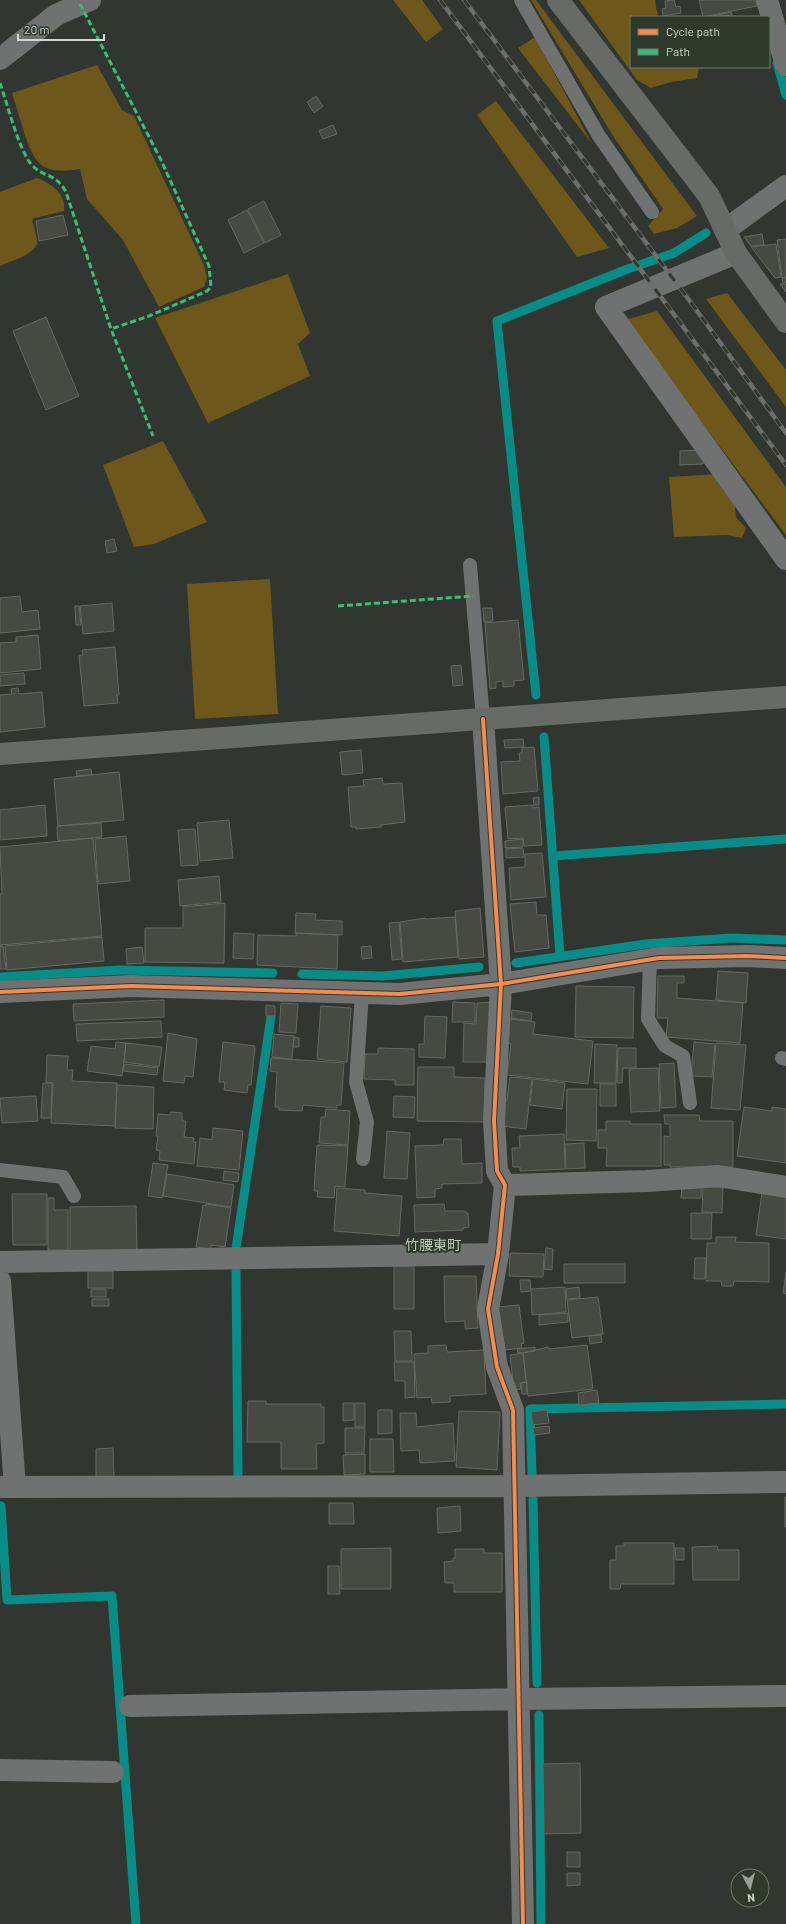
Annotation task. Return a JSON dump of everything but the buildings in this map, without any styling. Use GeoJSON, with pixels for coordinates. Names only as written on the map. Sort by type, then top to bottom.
{"type":"FeatureCollection","features":[{"type":"Feature","properties":{"kind":"street"},"geometry":{"type":"LineString","coordinates":[[0,59],[56,15],[90,0]]}},
{"type":"Feature","properties":{"kind":"street"},"geometry":{"type":"LineString","coordinates":[[558,0],[709,196],[736,253],[786,322]]}},
{"type":"Feature","properties":{"kind":"street"},"geometry":{"type":"LineString","coordinates":[[767,0],[786,65]]}},
{"type":"Feature","properties":{"kind":"street"},"geometry":{"type":"LineString","coordinates":[[725,230],[786,186]]}},
{"type":"Feature","properties":{"kind":"street"},"geometry":{"type":"LineString","coordinates":[[736,253],[606,307],[786,559]]}},
{"type":"Feature","properties":{"kind":"street"},"geometry":{"type":"LineString","coordinates":[[0,754],[786,697]]}},
{"type":"Feature","properties":{"kind":"street"},"geometry":{"type":"LineString","coordinates":[[483,719],[501,984],[494,1122],[497,1171],[505,1185],[498,1254],[488,1309],[497,1367],[513,1410],[516,1486],[523,1924]]}},
{"type":"Feature","properties":{"kind":"street"},"geometry":{"type":"LineString","coordinates":[[0,992],[131,986],[400,994],[501,984],[650,960],[747,956],[786,958]]}},
{"type":"Feature","properties":{"kind":"street"},"geometry":{"type":"LineString","coordinates":[[505,1185],[647,1181],[718,1176],[786,1187]]}},
{"type":"Feature","properties":{"kind":"street"},"geometry":{"type":"LineString","coordinates":[[0,1262],[498,1254]]}},
{"type":"Feature","properties":{"kind":"street"},"geometry":{"type":"LineString","coordinates":[[0,1281],[8,1487],[516,1486],[786,1482]]}},
{"type":"Feature","properties":{"kind":"street"},"geometry":{"type":"LineString","coordinates":[[130,1706],[786,1696]]}},
{"type":"Feature","properties":{"kind":"street"},"geometry":{"type":"LineString","coordinates":[[0,1770],[112,1772]]}},
{"type":"Feature","properties":{"kind":"lane"},"geometry":{"type":"LineString","coordinates":[[521,0],[599,136],[652,212]]}},
{"type":"Feature","properties":{"kind":"lane"},"geometry":{"type":"LineString","coordinates":[[470,565],[483,719]]}},
{"type":"Feature","properties":{"kind":"lane"},"geometry":{"type":"LineString","coordinates":[[650,960],[648,1019],[665,1046],[683,1056],[690,1103]]}},
{"type":"Feature","properties":{"kind":"lane"},"geometry":{"type":"LineString","coordinates":[[362,993],[356,1082],[366,1122],[363,1159]]}},
{"type":"Feature","properties":{"kind":"lane"},"geometry":{"type":"LineString","coordinates":[[0,1170],[64,1177],[74,1196]]}},
{"type":"Feature","properties":{"kind":"shaded area"},"geometry":{"type":"Polygon","coordinates":[[[393,0],[422,0],[443,29],[426,42],[393,0]]]}},
{"type":"Feature","properties":{"kind":"shaded area"},"geometry":{"type":"Polygon","coordinates":[[[531,0],[536,0],[697,216],[677,228],[654,234],[648,226],[663,209],[613,136],[531,0]]]}},
{"type":"Feature","properties":{"kind":"shaded area"},"geometry":{"type":"Polygon","coordinates":[[[579,0],[655,0],[658,16],[630,16],[630,68],[699,68],[697,78],[671,82],[651,88],[637,80],[579,0]]]}},
{"type":"Feature","properties":{"kind":"shaded area"},"geometry":{"type":"Polygon","coordinates":[[[535,37],[592,144],[518,48],[535,37]]]}},
{"type":"Feature","properties":{"kind":"shaded area"},"geometry":{"type":"Polygon","coordinates":[[[97,65],[122,110],[134,116],[204,265],[207,278],[204,287],[159,307],[123,240],[87,199],[80,169],[57,171],[49,169],[42,166],[32,153],[12,93],[97,65]]]}},
{"type":"Feature","properties":{"kind":"shaded area"},"geometry":{"type":"Polygon","coordinates":[[[496,101],[609,248],[577,257],[477,115],[496,101]]]}},
{"type":"Feature","properties":{"kind":"shaded area"},"geometry":{"type":"Polygon","coordinates":[[[37,178],[53,186],[57,190],[63,199],[64,211],[32,220],[37,243],[35,247],[27,254],[0,266],[0,192],[37,178]]]}},
{"type":"Feature","properties":{"kind":"shaded area"},"geometry":{"type":"Polygon","coordinates":[[[288,274],[310,333],[298,344],[310,376],[208,423],[155,318],[288,274]]]}},
{"type":"Feature","properties":{"kind":"shaded area"},"geometry":{"type":"Polygon","coordinates":[[[727,293],[786,370],[786,407],[706,299],[727,293]]]}},
{"type":"Feature","properties":{"kind":"shaded area"},"geometry":{"type":"Polygon","coordinates":[[[657,311],[786,487],[786,535],[625,320],[657,311]]]}},
{"type":"Feature","properties":{"kind":"shaded area"},"geometry":{"type":"Polygon","coordinates":[[[163,441],[207,522],[154,544],[134,547],[103,465],[163,441]]]}},
{"type":"Feature","properties":{"kind":"shaded area"},"geometry":{"type":"Polygon","coordinates":[[[719,474],[734,496],[736,517],[746,528],[742,538],[727,535],[674,537],[669,477],[719,474]]]}},
{"type":"Feature","properties":{"kind":"shaded area"},"geometry":{"type":"Polygon","coordinates":[[[270,579],[278,714],[195,719],[187,584],[270,579]]]}},
{"type":"Feature","properties":{"kind":"waterway"},"geometry":{"type":"LineString","coordinates":[[777,63],[786,95]]}},
{"type":"Feature","properties":{"kind":"waterway"},"geometry":{"type":"LineString","coordinates":[[536,695],[497,321],[625,270],[674,253],[706,233]]}},
{"type":"Feature","properties":{"kind":"waterway"},"geometry":{"type":"LineString","coordinates":[[544,737],[560,956]]}},
{"type":"Feature","properties":{"kind":"waterway"},"geometry":{"type":"LineString","coordinates":[[553,856],[786,839]]}},
{"type":"Feature","properties":{"kind":"waterway"},"geometry":{"type":"LineString","coordinates":[[516,963],[646,944],[731,938],[786,940]]}},
{"type":"Feature","properties":{"kind":"waterway"},"geometry":{"type":"LineString","coordinates":[[302,974],[383,976],[479,967]]}},
{"type":"Feature","properties":{"kind":"waterway"},"geometry":{"type":"LineString","coordinates":[[0,977],[121,970],[273,973]]}},
{"type":"Feature","properties":{"kind":"waterway"},"geometry":{"type":"LineString","coordinates":[[236,1248],[271,1017]]}},
{"type":"Feature","properties":{"kind":"waterway"},"geometry":{"type":"LineString","coordinates":[[236,1272],[238,1474]]}},
{"type":"Feature","properties":{"kind":"waterway"},"geometry":{"type":"LineString","coordinates":[[532,1475],[530,1409],[786,1404]]}},
{"type":"Feature","properties":{"kind":"waterway"},"geometry":{"type":"LineString","coordinates":[[533,1499],[537,1683]]}},
{"type":"Feature","properties":{"kind":"waterway"},"geometry":{"type":"LineString","coordinates":[[1,1506],[7,1600],[112,1596],[136,1924]]}},
{"type":"Feature","properties":{"kind":"waterway"},"geometry":{"type":"LineString","coordinates":[[539,1715],[541,1924]]}},
{"type":"Feature","properties":{"kind":"railway"},"geometry":{"type":"LineString","coordinates":[[440,0],[786,465]]}},
{"type":"Feature","properties":{"kind":"railway"},"geometry":{"type":"LineString","coordinates":[[464,0],[692,304],[786,433]]}},
{"type":"Feature","properties":{"kind":"marked path"},"geometry":{"type":"LineString","coordinates":[[80,4],[161,160],[209,266],[211,287],[207,291],[149,316],[111,329]]}},
{"type":"Feature","properties":{"kind":"marked path"},"geometry":{"type":"LineString","coordinates":[[0,83],[22,148],[31,164],[35,168],[58,181],[66,192],[111,329],[153,436]]}},
{"type":"Feature","properties":{"kind":"marked path"},"geometry":{"type":"LineString","coordinates":[[338,606],[473,596]]}},
{"type":"Feature","properties":{"kind":"cycle path"},"geometry":{"type":"LineString","coordinates":[[483,719],[501,984],[494,1121],[497,1171],[505,1185],[498,1254],[488,1309],[497,1367],[513,1410],[523,1924]]}},
{"type":"Feature","properties":{"kind":"cycle path"},"geometry":{"type":"LineString","coordinates":[[0,992],[131,986],[400,994],[501,984],[659,958],[747,956],[786,958]]}},
{"type":"Feature","properties":{"kind":"district","name":"竹腰東町"},"geometry":{"type":"Point","coordinates":[433,1245]}}]}
